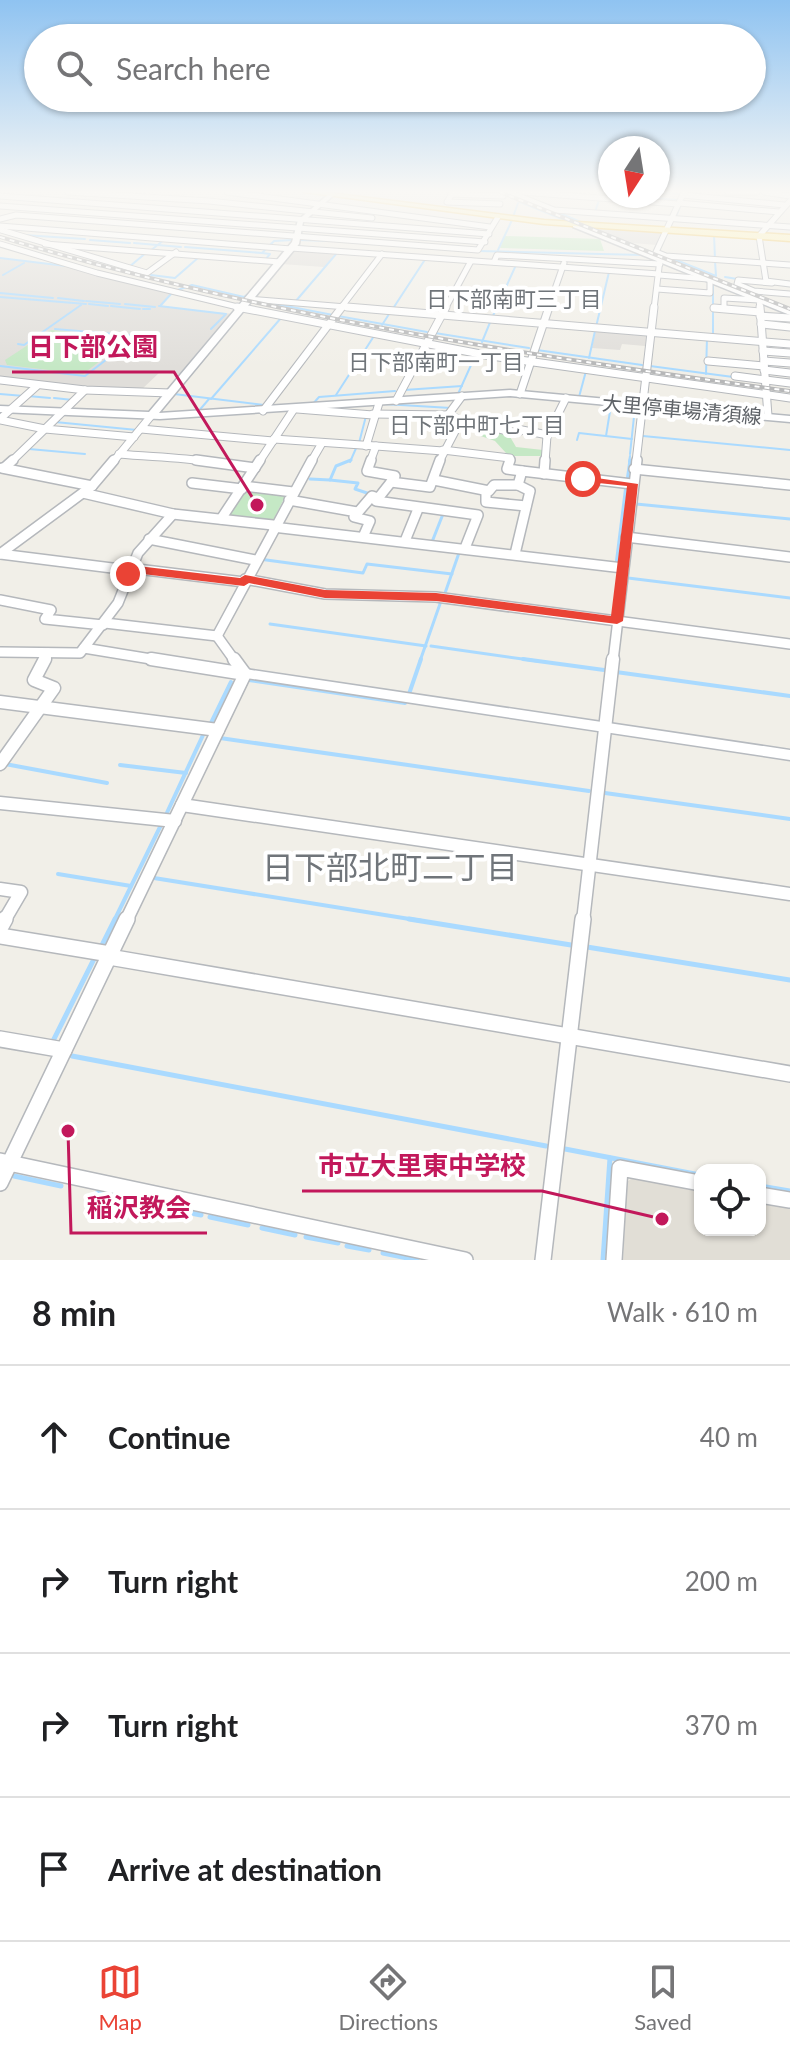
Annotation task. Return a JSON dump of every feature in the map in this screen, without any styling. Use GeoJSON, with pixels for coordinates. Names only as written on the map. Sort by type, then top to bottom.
{"type":"FeatureCollection","features":[{"type":"Feature","properties":{"kind":"street"},"geometry":{"type":"LineString","coordinates":[[22,251],[241,308],[328,326],[530,361],[790,398]]}},
{"type":"Feature","properties":{"kind":"street"},"geometry":{"type":"LineString","coordinates":[[66,251],[150,273],[179,251]]}},
{"type":"Feature","properties":{"kind":"street"},"geometry":{"type":"LineString","coordinates":[[103,261],[122,251]]}},
{"type":"Feature","properties":{"kind":"street"},"geometry":{"type":"LineString","coordinates":[[133,251],[280,262]]}},
{"type":"Feature","properties":{"kind":"street"},"geometry":{"type":"LineString","coordinates":[[0,554],[92,486],[289,251]]}},
{"type":"Feature","properties":{"kind":"street"},"geometry":{"type":"LineString","coordinates":[[333,251],[563,267],[709,282]]}},
{"type":"Feature","properties":{"kind":"street"},"geometry":{"type":"LineString","coordinates":[[635,251],[790,315]]}},
{"type":"Feature","properties":{"kind":"street"},"geometry":{"type":"LineString","coordinates":[[657,251],[666,256],[764,266]]}},
{"type":"Feature","properties":{"kind":"street"},"geometry":{"type":"LineString","coordinates":[[761,251],[766,281],[790,284]]}},
{"type":"Feature","properties":{"kind":"street"},"geometry":{"type":"LineString","coordinates":[[263,411],[382,254]]}},
{"type":"Feature","properties":{"kind":"street"},"geometry":{"type":"LineString","coordinates":[[494,262],[497,255],[660,262]]}},
{"type":"Feature","properties":{"kind":"street"},"geometry":{"type":"LineString","coordinates":[[69,265],[90,258]]}},
{"type":"Feature","properties":{"kind":"street"},"geometry":{"type":"LineString","coordinates":[[520,394],[566,258]]}},
{"type":"Feature","properties":{"kind":"street"},"geometry":{"type":"LineString","coordinates":[[396,401],[471,261]]}},
{"type":"Feature","properties":{"kind":"street"},"geometry":{"type":"LineString","coordinates":[[718,261],[718,265],[790,265]]}},
{"type":"Feature","properties":{"kind":"street"},"geometry":{"type":"LineString","coordinates":[[543,1260],[660,262]]}},
{"type":"Feature","properties":{"kind":"street"},"geometry":{"type":"LineString","coordinates":[[790,284],[738,280],[737,284],[754,291],[790,294]]}},
{"type":"Feature","properties":{"kind":"street"},"geometry":{"type":"LineString","coordinates":[[657,286],[710,293],[709,282]]}},
{"type":"Feature","properties":{"kind":"street"},"geometry":{"type":"LineString","coordinates":[[724,309],[724,298],[759,300]]}},
{"type":"Feature","properties":{"kind":"street"},"geometry":{"type":"LineString","coordinates":[[249,299],[788,344],[786,326],[714,308]]}},
{"type":"Feature","properties":{"kind":"street"},"geometry":{"type":"LineString","coordinates":[[759,300],[768,416]]}},
{"type":"Feature","properties":{"kind":"street"},"geometry":{"type":"LineString","coordinates":[[760,318],[790,315]]}},
{"type":"Feature","properties":{"kind":"street"},"geometry":{"type":"LineString","coordinates":[[763,351],[790,353]]}},
{"type":"Feature","properties":{"kind":"street"},"geometry":{"type":"LineString","coordinates":[[708,361],[764,366],[790,373]]}},
{"type":"Feature","properties":{"kind":"street"},"geometry":{"type":"LineString","coordinates":[[764,366],[790,363]]}},
{"type":"Feature","properties":{"kind":"street"},"geometry":{"type":"LineString","coordinates":[[735,376],[790,383]]}},
{"type":"Feature","properties":{"kind":"street"},"geometry":{"type":"LineString","coordinates":[[0,380],[85,390],[170,393]]}},
{"type":"Feature","properties":{"kind":"street"},"geometry":{"type":"LineString","coordinates":[[38,385],[6,409],[0,419],[45,429],[134,437]]}},
{"type":"Feature","properties":{"kind":"street"},"geometry":{"type":"LineString","coordinates":[[2,468],[85,390]]}},
{"type":"Feature","properties":{"kind":"street","name":"大里停車場清須線"},"geometry":{"type":"LineString","coordinates":[[6,409],[151,416],[520,394],[790,419]]}},
{"type":"Feature","properties":{"kind":"street"},"geometry":{"type":"LineString","coordinates":[[448,415],[462,396]]}},
{"type":"Feature","properties":{"kind":"street"},"geometry":{"type":"LineString","coordinates":[[544,474],[548,435],[556,423],[558,408],[566,398]]}},
{"type":"Feature","properties":{"kind":"street"},"geometry":{"type":"LineString","coordinates":[[379,403],[373,415],[367,471],[395,476],[376,501],[478,515],[465,548]]}},
{"type":"Feature","properties":{"kind":"street"},"geometry":{"type":"LineString","coordinates":[[221,519],[296,409],[373,415],[448,415],[516,433],[522,430],[548,435]]}},
{"type":"Feature","properties":{"kind":"street"},"geometry":{"type":"LineString","coordinates":[[391,482],[430,487],[443,450],[461,420]]}},
{"type":"Feature","properties":{"kind":"street"},"geometry":{"type":"LineString","coordinates":[[141,429],[443,450],[510,458],[507,469],[632,484]]}},
{"type":"Feature","properties":{"kind":"street"},"geometry":{"type":"LineString","coordinates":[[165,455],[181,434]]}},
{"type":"Feature","properties":{"kind":"street"},"geometry":{"type":"LineString","coordinates":[[217,636],[273,526],[322,443]]}},
{"type":"Feature","properties":{"kind":"street"},"geometry":{"type":"LineString","coordinates":[[119,454],[165,455],[255,468]]}},
{"type":"Feature","properties":{"kind":"street"},"geometry":{"type":"LineString","coordinates":[[2,468],[92,486]]}},
{"type":"Feature","properties":{"kind":"street"},"geometry":{"type":"LineString","coordinates":[[634,469],[790,485]]}},
{"type":"Feature","properties":{"kind":"street"},"geometry":{"type":"LineString","coordinates":[[518,485],[522,471]]}},
{"type":"Feature","properties":{"kind":"street"},"geometry":{"type":"LineString","coordinates":[[434,480],[486,491],[494,485],[518,485],[530,491],[515,554]]}},
{"type":"Feature","properties":{"kind":"street"},"geometry":{"type":"LineString","coordinates":[[192,483],[291,496],[357,512]]}},
{"type":"Feature","properties":{"kind":"street"},"geometry":{"type":"LineString","coordinates":[[486,491],[486,502],[526,506]]}},
{"type":"Feature","properties":{"kind":"street"},"geometry":{"type":"LineString","coordinates":[[83,493],[173,514],[623,568]]}},
{"type":"Feature","properties":{"kind":"street"},"geometry":{"type":"LineString","coordinates":[[363,537],[370,521],[356,518],[357,512],[372,496],[378,498]]}},
{"type":"Feature","properties":{"kind":"street"},"geometry":{"type":"LineString","coordinates":[[405,541],[418,509]]}},
{"type":"Feature","properties":{"kind":"street"},"geometry":{"type":"LineString","coordinates":[[0,652],[80,653],[118,603],[128,569],[149,539],[173,514]]}},
{"type":"Feature","properties":{"kind":"street"},"geometry":{"type":"LineString","coordinates":[[626,537],[790,557]]}},
{"type":"Feature","properties":{"kind":"street"},"geometry":{"type":"LineString","coordinates":[[149,539],[255,560]]}},
{"type":"Feature","properties":{"kind":"street"},"geometry":{"type":"LineString","coordinates":[[0,554],[244,581],[325,594],[436,597],[790,644]]}},
{"type":"Feature","properties":{"kind":"street"},"geometry":{"type":"LineString","coordinates":[[0,600],[51,610],[45,619],[217,636],[245,674]]}},
{"type":"Feature","properties":{"kind":"street"},"geometry":{"type":"LineString","coordinates":[[84,648],[790,755]]}},
{"type":"Feature","properties":{"kind":"street"},"geometry":{"type":"LineString","coordinates":[[0,764],[54,688],[34,680],[48,653]]}},
{"type":"Feature","properties":{"kind":"street"},"geometry":{"type":"LineString","coordinates":[[0,1183],[5,1162],[64,1050],[245,674]]}},
{"type":"Feature","properties":{"kind":"street"},"geometry":{"type":"LineString","coordinates":[[0,702],[218,730]]}},
{"type":"Feature","properties":{"kind":"street"},"geometry":{"type":"LineString","coordinates":[[0,803],[175,821]]}},
{"type":"Feature","properties":{"kind":"street"},"geometry":{"type":"LineString","coordinates":[[182,805],[790,894]]}},
{"type":"Feature","properties":{"kind":"street"},"geometry":{"type":"LineString","coordinates":[[0,889],[21,892],[0,928]]}},
{"type":"Feature","properties":{"kind":"street"},"geometry":{"type":"LineString","coordinates":[[0,936],[790,1074]]}},
{"type":"Feature","properties":{"kind":"street"},"geometry":{"type":"LineString","coordinates":[[0,1039],[64,1050]]}},
{"type":"Feature","properties":{"kind":"street"},"geometry":{"type":"LineString","coordinates":[[5,1162],[465,1260]]}},
{"type":"Feature","properties":{"kind":"street"},"geometry":{"type":"LineString","coordinates":[[614,1260],[620,1168],[694,1182]]}},
{"type":"Feature","properties":{"kind":"street"},"geometry":{"type":"LineString","coordinates":[[766,1196],[790,1200]]}},
{"type":"Feature","properties":{"kind":"shaded area"},"geometry":{"type":"Polygon","coordinates":[[[292,251],[337,252],[324,267],[281,264],[292,251]]]}},
{"type":"Feature","properties":{"kind":"shaded area"},"geometry":{"type":"Polygon","coordinates":[[[0,258],[63,266],[171,293],[160,306],[233,314],[182,375],[160,372],[141,390],[0,379],[0,258]]]}},
{"type":"Feature","properties":{"kind":"shaded area"},"geometry":{"type":"Polygon","coordinates":[[[596,329],[647,333],[645,346],[622,344],[620,350],[592,348],[596,329]]]}},
{"type":"Feature","properties":{"kind":"shaded area"},"geometry":{"type":"Polygon","coordinates":[[[632,1178],[694,1190],[694,1236],[766,1236],[766,1203],[790,1208],[790,1260],[623,1260],[627,1182],[632,1178]]]}},
{"type":"Feature","properties":{"kind":"green space"},"geometry":{"type":"Polygon","coordinates":[[[51,330],[131,337],[83,374],[7,365],[5,360],[51,330]]]}},
{"type":"Feature","properties":{"kind":"green space"},"geometry":{"type":"Polygon","coordinates":[[[489,431],[509,435],[516,447],[543,450],[544,456],[502,456],[506,453],[495,441],[478,435],[489,431]]]}},
{"type":"Feature","properties":{"kind":"green space"},"geometry":{"type":"Polygon","coordinates":[[[245,489],[287,493],[271,524],[227,518],[245,489]]]}},
{"type":"Feature","properties":{"kind":"waterway"},"geometry":{"type":"LineString","coordinates":[[234,251],[262,253]]}},
{"type":"Feature","properties":{"kind":"waterway"},"geometry":{"type":"LineString","coordinates":[[479,251],[643,255]]}},
{"type":"Feature","properties":{"kind":"waterway"},"geometry":{"type":"LineString","coordinates":[[715,251],[715,259]]}},
{"type":"Feature","properties":{"kind":"waterway"},"geometry":{"type":"LineString","coordinates":[[129,267],[147,252]]}},
{"type":"Feature","properties":{"kind":"waterway"},"geometry":{"type":"LineString","coordinates":[[262,253],[270,254],[265,260]]}},
{"type":"Feature","properties":{"kind":"waterway"},"geometry":{"type":"LineString","coordinates":[[295,302],[337,253]]}},
{"type":"Feature","properties":{"kind":"waterway"},"geometry":{"type":"LineString","coordinates":[[151,275],[175,278],[199,257]]}},
{"type":"Feature","properties":{"kind":"waterway"},"geometry":{"type":"LineString","coordinates":[[0,258],[66,266]]}},
{"type":"Feature","properties":{"kind":"waterway"},"geometry":{"type":"LineString","coordinates":[[392,310],[426,258]]}},
{"type":"Feature","properties":{"kind":"waterway"},"geometry":{"type":"LineString","coordinates":[[671,258],[716,276],[715,261]]}},
{"type":"Feature","properties":{"kind":"waterway"},"geometry":{"type":"LineString","coordinates":[[3,275],[24,263]]}},
{"type":"Feature","properties":{"kind":"waterway"},"geometry":{"type":"LineString","coordinates":[[492,318],[516,265]]}},
{"type":"Feature","properties":{"kind":"waterway"},"geometry":{"type":"LineString","coordinates":[[596,327],[609,272]]}},
{"type":"Feature","properties":{"kind":"waterway"},"geometry":{"type":"LineString","coordinates":[[725,277],[737,279]]}},
{"type":"Feature","properties":{"kind":"waterway"},"geometry":{"type":"LineString","coordinates":[[713,283],[713,337]]}},
{"type":"Feature","properties":{"kind":"waterway"},"geometry":{"type":"LineString","coordinates":[[175,291],[192,285],[244,297],[248,294]]}},
{"type":"Feature","properties":{"kind":"waterway"},"geometry":{"type":"LineString","coordinates":[[0,293],[53,298]]}},
{"type":"Feature","properties":{"kind":"waterway"},"geometry":{"type":"LineString","coordinates":[[161,305],[171,294]]}},
{"type":"Feature","properties":{"kind":"waterway"},"geometry":{"type":"LineString","coordinates":[[0,297],[86,304]]}},
{"type":"Feature","properties":{"kind":"waterway"},"geometry":{"type":"LineString","coordinates":[[58,298],[84,301]]}},
{"type":"Feature","properties":{"kind":"waterway"},"geometry":{"type":"LineString","coordinates":[[86,301],[120,304]]}},
{"type":"Feature","properties":{"kind":"waterway"},"geometry":{"type":"LineString","coordinates":[[89,304],[108,306]]}},
{"type":"Feature","properties":{"kind":"waterway"},"geometry":{"type":"LineString","coordinates":[[125,304],[155,307]]}},
{"type":"Feature","properties":{"kind":"waterway"},"geometry":{"type":"LineString","coordinates":[[276,304],[333,315]]}},
{"type":"Feature","properties":{"kind":"waterway"},"geometry":{"type":"LineString","coordinates":[[18,344],[24,345],[81,305]]}},
{"type":"Feature","properties":{"kind":"waterway"},"geometry":{"type":"LineString","coordinates":[[111,306],[140,309]]}},
{"type":"Feature","properties":{"kind":"waterway"},"geometry":{"type":"LineString","coordinates":[[159,306],[226,314],[211,329]]}},
{"type":"Feature","properties":{"kind":"waterway"},"geometry":{"type":"LineString","coordinates":[[143,309],[150,309]]}},
{"type":"Feature","properties":{"kind":"waterway"},"geometry":{"type":"LineString","coordinates":[[383,324],[391,311]]}},
{"type":"Feature","properties":{"kind":"waterway"},"geometry":{"type":"LineString","coordinates":[[338,316],[383,324]]}},
{"type":"Feature","properties":{"kind":"waterway"},"geometry":{"type":"LineString","coordinates":[[211,399],[281,318]]}},
{"type":"Feature","properties":{"kind":"waterway"},"geometry":{"type":"LineString","coordinates":[[483,341],[491,320]]}},
{"type":"Feature","properties":{"kind":"waterway"},"geometry":{"type":"LineString","coordinates":[[383,324],[427,332]]}},
{"type":"Feature","properties":{"kind":"waterway"},"geometry":{"type":"LineString","coordinates":[[0,366],[85,376],[137,336],[55,329]]}},
{"type":"Feature","properties":{"kind":"waterway"},"geometry":{"type":"LineString","coordinates":[[589,357],[595,331]]}},
{"type":"Feature","properties":{"kind":"waterway"},"geometry":{"type":"LineString","coordinates":[[435,333],[483,341]]}},
{"type":"Feature","properties":{"kind":"waterway"},"geometry":{"type":"LineString","coordinates":[[145,336],[157,337]]}},
{"type":"Feature","properties":{"kind":"waterway"},"geometry":{"type":"LineString","coordinates":[[336,395],[374,336]]}},
{"type":"Feature","properties":{"kind":"waterway"},"geometry":{"type":"LineString","coordinates":[[706,373],[707,338]]}},
{"type":"Feature","properties":{"kind":"waterway"},"geometry":{"type":"LineString","coordinates":[[483,341],[529,348]]}},
{"type":"Feature","properties":{"kind":"waterway"},"geometry":{"type":"LineString","coordinates":[[537,350],[589,357]]}},
{"type":"Feature","properties":{"kind":"waterway"},"geometry":{"type":"LineString","coordinates":[[462,386],[476,354]]}},
{"type":"Feature","properties":{"kind":"waterway"},"geometry":{"type":"LineString","coordinates":[[589,357],[642,365]]}},
{"type":"Feature","properties":{"kind":"waterway"},"geometry":{"type":"LineString","coordinates":[[650,366],[706,373]]}},
{"type":"Feature","properties":{"kind":"waterway"},"geometry":{"type":"LineString","coordinates":[[579,397],[586,371]]}},
{"type":"Feature","properties":{"kind":"waterway"},"geometry":{"type":"LineString","coordinates":[[706,373],[733,377]]}},
{"type":"Feature","properties":{"kind":"waterway"},"geometry":{"type":"LineString","coordinates":[[404,390],[462,386]]}},
{"type":"Feature","properties":{"kind":"waterway"},"geometry":{"type":"LineString","coordinates":[[458,394],[462,386]]}},
{"type":"Feature","properties":{"kind":"waterway"},"geometry":{"type":"LineString","coordinates":[[312,405],[319,397],[395,391]]}},
{"type":"Feature","properties":{"kind":"waterway"},"geometry":{"type":"LineString","coordinates":[[0,394],[24,396]]}},
{"type":"Feature","properties":{"kind":"waterway"},"geometry":{"type":"LineString","coordinates":[[174,394],[211,399]]}},
{"type":"Feature","properties":{"kind":"waterway"},"geometry":{"type":"LineString","coordinates":[[28,396],[50,398]]}},
{"type":"Feature","properties":{"kind":"waterway"},"geometry":{"type":"LineString","coordinates":[[54,398],[73,400]]}},
{"type":"Feature","properties":{"kind":"waterway"},"geometry":{"type":"LineString","coordinates":[[197,413],[209,399]]}},
{"type":"Feature","properties":{"kind":"waterway"},"geometry":{"type":"LineString","coordinates":[[211,399],[264,405]]}},
{"type":"Feature","properties":{"kind":"waterway"},"geometry":{"type":"LineString","coordinates":[[384,404],[451,408]]}},
{"type":"Feature","properties":{"kind":"waterway"},"geometry":{"type":"LineString","coordinates":[[606,436],[611,405]]}},
{"type":"Feature","properties":{"kind":"waterway"},"geometry":{"type":"LineString","coordinates":[[632,439],[635,407]]}},
{"type":"Feature","properties":{"kind":"waterway"},"geometry":{"type":"LineString","coordinates":[[359,443],[366,416]]}},
{"type":"Feature","properties":{"kind":"waterway"},"geometry":{"type":"LineString","coordinates":[[55,422],[137,430]]}},
{"type":"Feature","properties":{"kind":"waterway"},"geometry":{"type":"LineString","coordinates":[[577,440],[579,433],[632,439]]}},
{"type":"Feature","properties":{"kind":"waterway"},"geometry":{"type":"LineString","coordinates":[[643,436],[790,450]]}},
{"type":"Feature","properties":{"kind":"waterway"},"geometry":{"type":"LineString","coordinates":[[630,454],[632,439]]}},
{"type":"Feature","properties":{"kind":"waterway"},"geometry":{"type":"LineString","coordinates":[[351,460],[357,446]]}},
{"type":"Feature","properties":{"kind":"waterway"},"geometry":{"type":"LineString","coordinates":[[29,449],[85,454]]}},
{"type":"Feature","properties":{"kind":"waterway"},"geometry":{"type":"LineString","coordinates":[[629,462],[630,456]]}},
{"type":"Feature","properties":{"kind":"waterway"},"geometry":{"type":"LineString","coordinates":[[330,480],[336,466],[351,460]]}},
{"type":"Feature","properties":{"kind":"waterway"},"geometry":{"type":"LineString","coordinates":[[627,481],[630,460]]}},
{"type":"Feature","properties":{"kind":"waterway"},"geometry":{"type":"LineString","coordinates":[[310,479],[330,480]]}},
{"type":"Feature","properties":{"kind":"waterway"},"geometry":{"type":"LineString","coordinates":[[330,480],[358,483],[355,489],[370,494]]}},
{"type":"Feature","properties":{"kind":"waterway"},"geometry":{"type":"LineString","coordinates":[[616,565],[626,485]]}},
{"type":"Feature","properties":{"kind":"waterway"},"geometry":{"type":"LineString","coordinates":[[636,504],[790,519]]}},
{"type":"Feature","properties":{"kind":"waterway"},"geometry":{"type":"LineString","coordinates":[[432,542],[443,514]]}},
{"type":"Feature","properties":{"kind":"waterway"},"geometry":{"type":"LineString","coordinates":[[452,574],[460,550]]}},
{"type":"Feature","properties":{"kind":"waterway"},"geometry":{"type":"LineString","coordinates":[[259,559],[363,573],[367,564],[452,574]]}},
{"type":"Feature","properties":{"kind":"waterway"},"geometry":{"type":"LineString","coordinates":[[444,596],[452,574]]}},
{"type":"Feature","properties":{"kind":"waterway"},"geometry":{"type":"LineString","coordinates":[[628,578],[790,598]]}},
{"type":"Feature","properties":{"kind":"waterway"},"geometry":{"type":"LineString","coordinates":[[425,646],[441,601]]}},
{"type":"Feature","properties":{"kind":"waterway"},"geometry":{"type":"LineString","coordinates":[[270,624],[425,646]]}},
{"type":"Feature","properties":{"kind":"waterway"},"geometry":{"type":"LineString","coordinates":[[420,661],[425,646]]}},
{"type":"Feature","properties":{"kind":"waterway"},"geometry":{"type":"LineString","coordinates":[[431,646],[537,661]]}},
{"type":"Feature","properties":{"kind":"waterway"},"geometry":{"type":"LineString","coordinates":[[409,694],[421,659]]}},
{"type":"Feature","properties":{"kind":"waterway"},"geometry":{"type":"LineString","coordinates":[[523,659],[604,670]]}},
{"type":"Feature","properties":{"kind":"waterway"},"geometry":{"type":"LineString","coordinates":[[616,672],[790,696]]}},
{"type":"Feature","properties":{"kind":"waterway"},"geometry":{"type":"LineString","coordinates":[[249,680],[405,703]]}},
{"type":"Feature","properties":{"kind":"waterway"},"geometry":{"type":"LineString","coordinates":[[210,725],[231,682]]}},
{"type":"Feature","properties":{"kind":"waterway"},"geometry":{"type":"LineString","coordinates":[[185,773],[204,733]]}},
{"type":"Feature","properties":{"kind":"waterway"},"geometry":{"type":"LineString","coordinates":[[220,738],[589,791]]}},
{"type":"Feature","properties":{"kind":"waterway"},"geometry":{"type":"LineString","coordinates":[[5,764],[107,783]]}},
{"type":"Feature","properties":{"kind":"waterway"},"geometry":{"type":"LineString","coordinates":[[120,765],[185,773]]}},
{"type":"Feature","properties":{"kind":"waterway"},"geometry":{"type":"LineString","coordinates":[[165,817],[185,773]]}},
{"type":"Feature","properties":{"kind":"waterway"},"geometry":{"type":"LineString","coordinates":[[605,793],[790,819]]}},
{"type":"Feature","properties":{"kind":"waterway"},"geometry":{"type":"LineString","coordinates":[[114,921],[161,825]]}},
{"type":"Feature","properties":{"kind":"waterway"},"geometry":{"type":"LineString","coordinates":[[58,874],[131,886]]}},
{"type":"Feature","properties":{"kind":"waterway"},"geometry":{"type":"LineString","coordinates":[[154,878],[422,921]]}},
{"type":"Feature","properties":{"kind":"waterway"},"geometry":{"type":"LineString","coordinates":[[409,919],[571,945]]}},
{"type":"Feature","properties":{"kind":"waterway"},"geometry":{"type":"LineString","coordinates":[[101,947],[114,921]]}},
{"type":"Feature","properties":{"kind":"waterway"},"geometry":{"type":"LineString","coordinates":[[587,947],[790,980]]}},
{"type":"Feature","properties":{"kind":"waterway"},"geometry":{"type":"LineString","coordinates":[[53,1041],[94,959]]}},
{"type":"Feature","properties":{"kind":"waterway"},"geometry":{"type":"LineString","coordinates":[[72,1056],[546,1146]]}},
{"type":"Feature","properties":{"kind":"waterway"},"geometry":{"type":"LineString","coordinates":[[565,1149],[694,1174]]}},
{"type":"Feature","properties":{"kind":"waterway"},"geometry":{"type":"LineString","coordinates":[[603,1260],[610,1158]]}},
{"type":"Feature","properties":{"kind":"waterway"},"geometry":{"type":"LineString","coordinates":[[14,1176],[61,1186]]}},
{"type":"Feature","properties":{"kind":"waterway"},"geometry":{"type":"LineString","coordinates":[[766,1187],[790,1191]]}},
{"type":"Feature","properties":{"kind":"waterway"},"geometry":{"type":"LineString","coordinates":[[97,1193],[148,1204]]}},
{"type":"Feature","properties":{"kind":"waterway"},"geometry":{"type":"LineString","coordinates":[[170,1209],[201,1215]]}},
{"type":"Feature","properties":{"kind":"waterway"},"geometry":{"type":"LineString","coordinates":[[210,1217],[248,1225]]}},
{"type":"Feature","properties":{"kind":"waterway"},"geometry":{"type":"LineString","coordinates":[[262,1228],[295,1235]]}},
{"type":"Feature","properties":{"kind":"waterway"},"geometry":{"type":"LineString","coordinates":[[306,1237],[338,1243]]}},
{"type":"Feature","properties":{"kind":"waterway"},"geometry":{"type":"LineString","coordinates":[[347,1246],[369,1250]]}},
{"type":"Feature","properties":{"kind":"waterway"},"geometry":{"type":"LineString","coordinates":[[383,1253],[417,1260]]}},
{"type":"Feature","properties":{"kind":"railway"},"geometry":{"type":"LineString","coordinates":[[48,251],[195,289],[392,330],[590,363],[790,391]]}},
{"type":"Feature","properties":{"kind":"railway"},"geometry":{"type":"LineString","coordinates":[[646,251],[790,309]]}},
{"type":"Feature","properties":{"kind":"place","name":"日下部公園"},"geometry":{"type":"Point","coordinates":[257,505]}},
{"type":"Feature","properties":{"kind":"place","name":"稲沢教会"},"geometry":{"type":"Point","coordinates":[68,1131]}},
{"type":"Feature","properties":{"kind":"place","name":"市立大里東中学校"},"geometry":{"type":"Point","coordinates":[662,1219]}},
{"type":"Feature","properties":{"kind":"district","name":"日下部南町三丁目"},"geometry":{"type":"Point","coordinates":[514,298]}},
{"type":"Feature","properties":{"kind":"district","name":"日下部南町一丁目"},"geometry":{"type":"Point","coordinates":[436,361]}},
{"type":"Feature","properties":{"kind":"district","name":"日下部中町七丁目"},"geometry":{"type":"Point","coordinates":[477,424]}},
{"type":"Feature","properties":{"kind":"district","name":"日下部北町二丁目"},"geometry":{"type":"Point","coordinates":[390,866]}},
{"type":"Feature","properties":{"kind":"route"},"geometry":{"type":"LineString","coordinates":[[128,574],[129,568],[244,582],[245,579],[325,594],[436,597],[617,621],[632,484],[583,479]]}}]}
